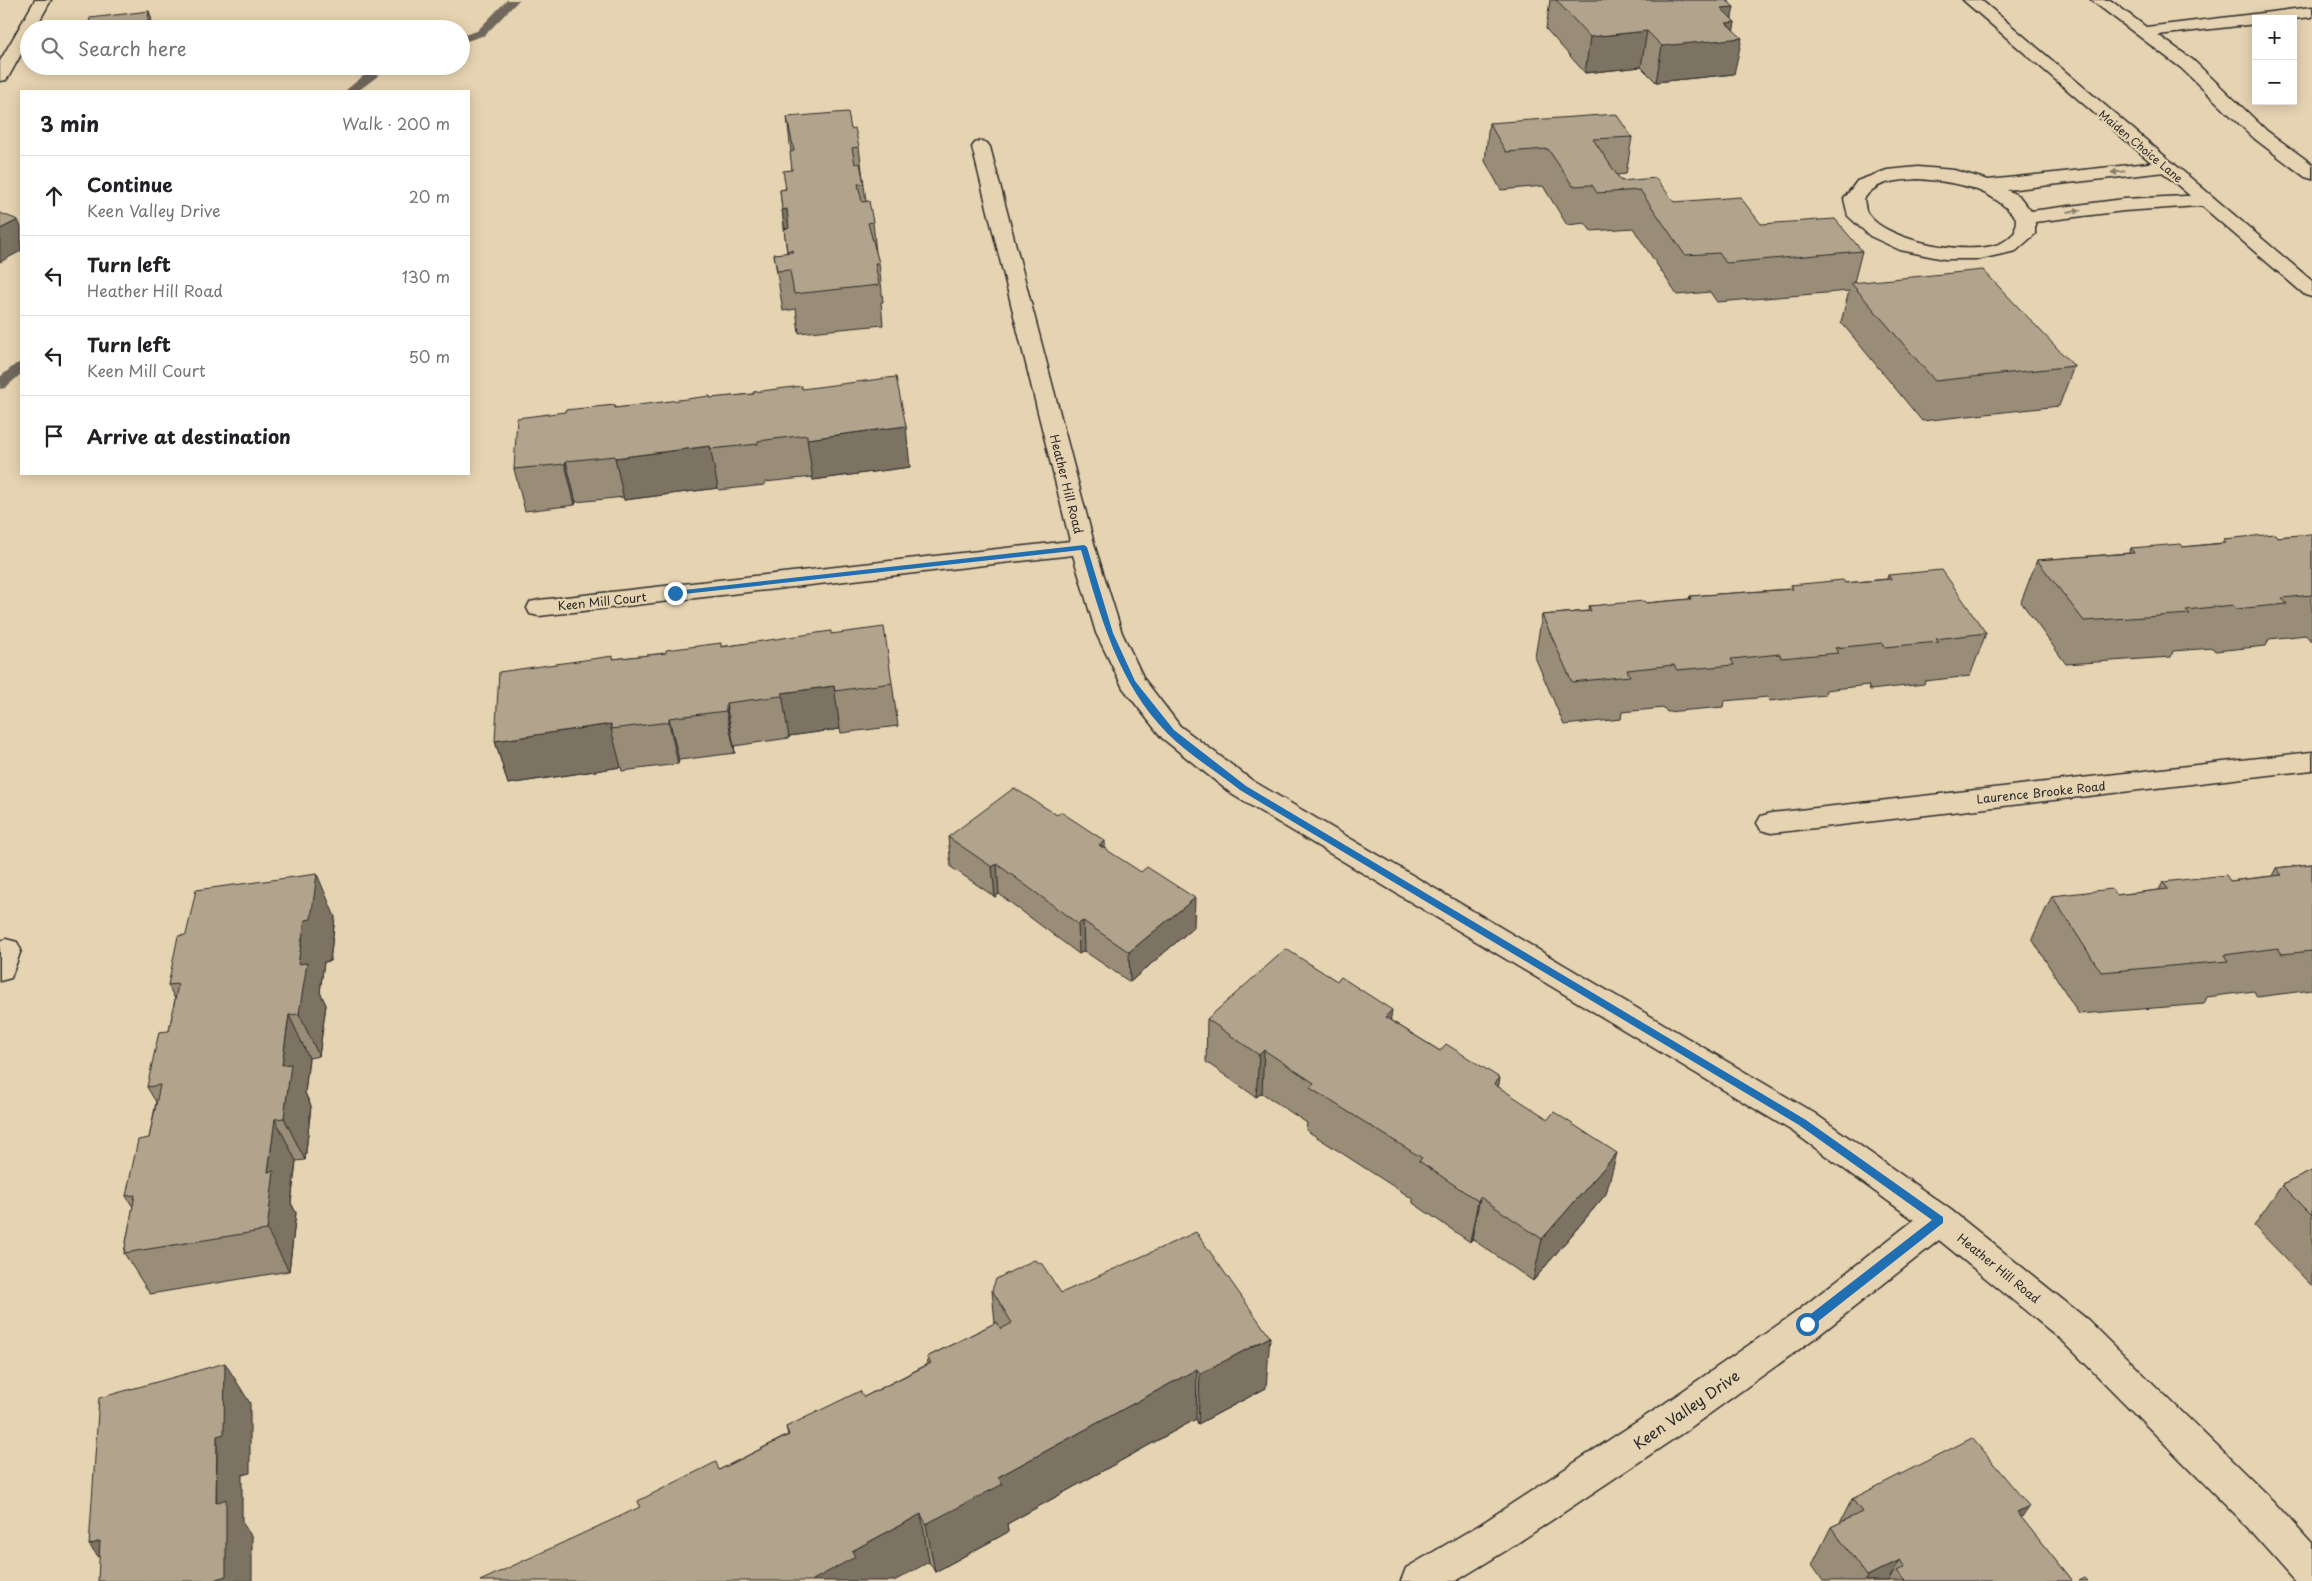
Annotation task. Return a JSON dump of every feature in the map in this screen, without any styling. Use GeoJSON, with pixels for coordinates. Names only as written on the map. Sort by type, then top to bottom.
{"type":"FeatureCollection","features":[{"type":"Feature","properties":{"kind":"street"},"geometry":{"type":"LineString","coordinates":[[32,20],[43,0]]}},
{"type":"Feature","properties":{"kind":"street","name":"Maiden Choice Lane"},"geometry":{"type":"LineString","coordinates":[[1970,0],[2312,291]]}},
{"type":"Feature","properties":{"kind":"street"},"geometry":{"type":"LineString","coordinates":[[2099,0],[2187,64],[2261,135],[2312,173]]}},
{"type":"Feature","properties":{"kind":"street"},"geometry":{"type":"LineString","coordinates":[[2143,32],[2312,12]]}},
{"type":"Feature","properties":{"kind":"street"},"geometry":{"type":"LineString","coordinates":[[0,76],[20,41]]}},
{"type":"Feature","properties":{"kind":"street","name":"Heather Hill Road"},"geometry":{"type":"LineString","coordinates":[[982,147],[1084,547],[1109,633],[1132,682],[1171,732],[1243,788],[1803,1122],[1940,1220],[2076,1331],[2260,1514],[2312,1572]]}},
{"type":"Feature","properties":{"kind":"street"},"geometry":{"type":"LineString","coordinates":[[1987,186],[2167,167]]}},
{"type":"Feature","properties":{"kind":"street"},"geometry":{"type":"LineString","coordinates":[[1918,173],[1936,174],[1954,176],[1987,186],[2012,200],[2026,217],[2025,234],[2009,246],[1980,253],[1944,253],[1907,246],[1877,232],[1858,216],[1854,199],[1864,185],[1887,176],[1918,173]]}},
{"type":"Feature","properties":{"kind":"street"},"geometry":{"type":"LineString","coordinates":[[2026,217],[2124,205],[2206,201]]}},
{"type":"Feature","properties":{"kind":"street","name":"Keen Mill Court"},"geometry":{"type":"LineString","coordinates":[[539,608],[1084,547]]}},
{"type":"Feature","properties":{"kind":"street","name":"Laurence Brooke Road"},"geometry":{"type":"LineString","coordinates":[[1771,823],[2312,761]]}},
{"type":"Feature","properties":{"kind":"street","name":"Keen Valley Drive"},"geometry":{"type":"LineString","coordinates":[[1420,1581],[1494,1537],[1674,1418],[1807,1324],[1940,1220]]}},
{"type":"Feature","properties":{"kind":"building"},"geometry":{"type":"Polygon","coordinates":[[[1556,0],[1726,0],[1734,7],[1721,8],[1735,22],[1726,23],[1742,38],[1662,46],[1647,31],[1590,37],[1556,0]]]}},
{"type":"Feature","properties":{"kind":"building"},"geometry":{"type":"Polygon","coordinates":[[[149,11],[148,20],[90,20],[90,18],[149,11]]]}},
{"type":"Feature","properties":{"kind":"building"},"geometry":{"type":"Polygon","coordinates":[[[848,112],[851,129],[855,128],[859,147],[852,148],[855,164],[860,163],[864,184],[858,184],[862,202],[869,201],[873,222],[868,223],[879,263],[875,263],[879,285],[794,294],[790,270],[777,271],[774,254],[793,252],[792,250],[787,251],[784,229],[789,228],[787,209],[782,210],[780,190],[786,189],[783,171],[792,170],[790,152],[794,151],[787,117],[848,112]]]}},
{"type":"Feature","properties":{"kind":"building"},"geometry":{"type":"Polygon","coordinates":[[[1616,114],[1632,137],[1593,139],[1621,181],[1656,178],[1674,202],[1740,197],[1761,224],[1835,219],[1862,251],[1726,263],[1719,253],[1685,255],[1640,190],[1597,193],[1592,185],[1573,186],[1548,149],[1506,152],[1489,123],[1616,114]]]}},
{"type":"Feature","properties":{"kind":"building"},"geometry":{"type":"Polygon","coordinates":[[[0,213],[18,220],[0,229],[0,213]]]}},
{"type":"Feature","properties":{"kind":"building"},"geometry":{"type":"Polygon","coordinates":[[[1983,270],[2074,366],[1935,381],[1851,283],[1983,270]]]}},
{"type":"Feature","properties":{"kind":"building"},"geometry":{"type":"Polygon","coordinates":[[[896,377],[906,426],[807,439],[807,435],[758,441],[758,444],[711,449],[710,446],[615,458],[615,456],[566,461],[565,464],[514,469],[517,418],[565,412],[565,410],[615,405],[615,408],[710,396],[710,398],[754,394],[753,392],[802,386],[802,389],[896,377]]]}},
{"type":"Feature","properties":{"kind":"building"},"geometry":{"type":"Polygon","coordinates":[[[2275,534],[2277,537],[2312,534],[2312,595],[2282,598],[2287,604],[2236,609],[2233,605],[2186,610],[2190,614],[2084,621],[2037,560],[2134,553],[2131,548],[2181,544],[2183,547],[2226,543],[2224,539],[2275,534]]]}},
{"type":"Feature","properties":{"kind":"building"},"geometry":{"type":"Polygon","coordinates":[[[1942,570],[1986,633],[1936,639],[1939,642],[1884,647],[1882,643],[1835,648],[1838,653],[1781,658],[1780,654],[1731,659],[1734,665],[1677,670],[1674,665],[1627,670],[1630,676],[1572,682],[1542,615],[1591,611],[1589,606],[1644,601],[1646,603],[1691,599],[1690,596],[1793,589],[1791,585],[1843,580],[1845,583],[1891,579],[1888,575],[1942,570]]]}},
{"type":"Feature","properties":{"kind":"building"},"geometry":{"type":"Polygon","coordinates":[[[884,627],[892,683],[835,691],[834,686],[782,693],[782,696],[726,703],[726,711],[669,718],[669,722],[611,729],[611,724],[495,741],[499,672],[613,656],[613,659],[666,653],[666,650],[721,643],[721,647],[831,631],[831,634],[884,627]]]}},
{"type":"Feature","properties":{"kind":"building"},"geometry":{"type":"Polygon","coordinates":[[[1014,788],[1057,815],[1061,812],[1105,841],[1099,845],[1141,872],[1147,867],[1195,898],[1129,952],[1083,921],[1078,924],[997,864],[992,867],[948,837],[1014,788]]]}},
{"type":"Feature","properties":{"kind":"building"},"geometry":{"type":"Polygon","coordinates":[[[2312,864],[2312,951],[2282,954],[2278,948],[2224,955],[2228,961],[2101,972],[2052,896],[2112,889],[2116,895],[2168,889],[2163,882],[2226,875],[2230,881],[2282,875],[2276,868],[2312,864]]]}},
{"type":"Feature","properties":{"kind":"building"},"geometry":{"type":"Polygon","coordinates":[[[317,874],[311,919],[305,920],[298,964],[307,963],[299,1014],[289,1015],[282,1065],[291,1064],[284,1118],[275,1119],[268,1172],[274,1171],[267,1230],[124,1253],[135,1195],[126,1196],[138,1140],[149,1138],[160,1085],[147,1087],[159,1032],[169,1031],[178,984],[168,985],[178,936],[186,935],[196,890],[317,874]]]}},
{"type":"Feature","properties":{"kind":"building"},"geometry":{"type":"Polygon","coordinates":[[[1286,949],[1337,981],[1341,977],[1392,1010],[1385,1017],[1440,1051],[1446,1044],[1500,1078],[1494,1084],[1548,1119],[1554,1112],[1617,1153],[1542,1239],[1480,1197],[1478,1201],[1419,1161],[1422,1158],[1310,1088],[1314,1083],[1264,1050],[1259,1055],[1207,1019],[1286,949]]]}},
{"type":"Feature","properties":{"kind":"building"},"geometry":{"type":"Polygon","coordinates":[[[2312,1171],[2312,1215],[2282,1185],[2312,1171]]]}},
{"type":"Feature","properties":{"kind":"building"},"geometry":{"type":"Polygon","coordinates":[[[1196,1232],[1270,1337],[1200,1374],[1197,1369],[998,1477],[1003,1484],[926,1524],[921,1514],[852,1551],[855,1557],[811,1581],[480,1581],[640,1507],[638,1501],[716,1462],[719,1470],[789,1435],[786,1427],[860,1391],[864,1397],[931,1363],[927,1357],[997,1322],[1001,1329],[1012,1323],[992,1290],[996,1279],[1034,1260],[1042,1264],[1061,1293],[1196,1232]]]}},
{"type":"Feature","properties":{"kind":"building"},"geometry":{"type":"Polygon","coordinates":[[[225,1363],[224,1434],[217,1436],[216,1503],[226,1499],[226,1576],[216,1579],[216,1581],[98,1581],[100,1541],[89,1545],[99,1398],[225,1363]]]}},
{"type":"Feature","properties":{"kind":"building"},"geometry":{"type":"Polygon","coordinates":[[[1972,1438],[2029,1506],[2017,1512],[2072,1581],[1906,1581],[1897,1571],[1905,1567],[1900,1560],[1867,1576],[1831,1527],[1862,1512],[1852,1499],[1972,1438]]]}},
{"type":"Feature","properties":{"kind":"waterway"},"geometry":{"type":"LineString","coordinates":[[470,37],[481,33],[513,0]]}},
{"type":"Feature","properties":{"kind":"waterway"},"geometry":{"type":"LineString","coordinates":[[352,90],[371,75]]}},
{"type":"Feature","properties":{"kind":"waterway"},"geometry":{"type":"LineString","coordinates":[[0,385],[20,368]]}},
{"type":"Feature","properties":{"kind":"route"},"geometry":{"type":"LineString","coordinates":[[675,593],[1084,547],[1109,633],[1132,682],[1171,732],[1243,788],[1803,1122],[1940,1220],[1807,1324]]}}]}
